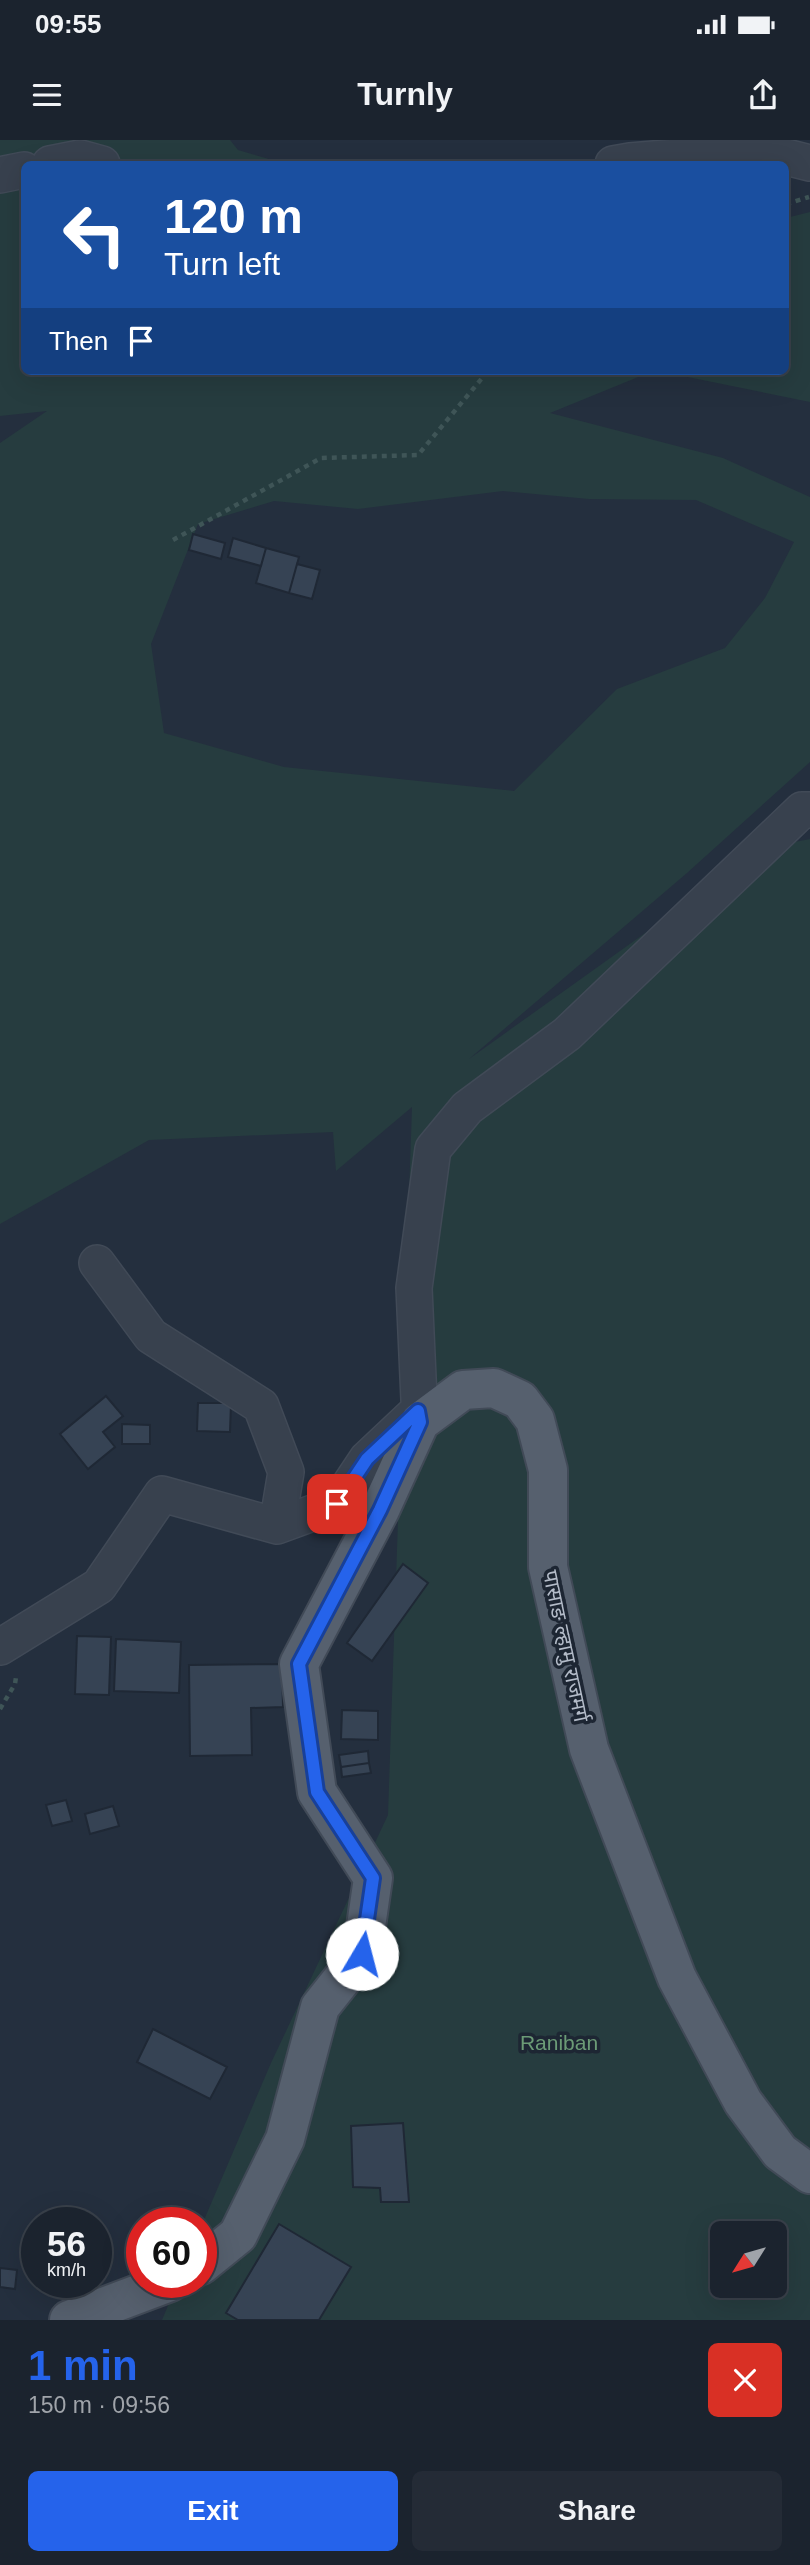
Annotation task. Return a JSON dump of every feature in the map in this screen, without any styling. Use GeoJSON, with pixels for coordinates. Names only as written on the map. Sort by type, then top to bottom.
{"type":"FeatureCollection","features":[{"type":"Feature","properties":{"kind":"main road","name":"पासाङ ल्हामु राजमर्ग"},"geometry":{"type":"LineString","coordinates":[[217,2252],[239,2235],[285,2140],[320,2007],[362,1954],[373,1878],[317,1792],[299,1664],[380,1510],[419,1416],[463,1390],[494,1388],[520,1400],[535,1420],[548,1470],[548,1567],[589,1749],[677,1978],[743,2102],[780,2152],[810,2174]]}},
{"type":"Feature","properties":{"kind":"main road"},"geometry":{"type":"LineString","coordinates":[[69,2320],[127,2298]]}},
{"type":"Feature","properties":{"kind":"street"},"geometry":{"type":"LineString","coordinates":[[630,161],[757,145],[810,163]]}},
{"type":"Feature","properties":{"kind":"street"},"geometry":{"type":"LineString","coordinates":[[65,161],[80,158],[92,161]]}},
{"type":"Feature","properties":{"kind":"street"},"geometry":{"type":"LineString","coordinates":[[0,175],[21,171]]}},
{"type":"Feature","properties":{"kind":"street"},"geometry":{"type":"LineString","coordinates":[[0,1647],[99,1586],[162,1494],[277,1527],[337,1504],[367,1459],[419,1416],[414,1288],[433,1149],[467,1108],[567,1034],[802,810],[810,810]]}},
{"type":"Feature","properties":{"kind":"street"},"geometry":{"type":"LineString","coordinates":[[97,1263],[151,1336],[261,1406],[286,1472],[277,1527]]}},
{"type":"Feature","properties":{"kind":"path"},"geometry":{"type":"LineString","coordinates":[[789,203],[810,197]]}},
{"type":"Feature","properties":{"kind":"path"},"geometry":{"type":"LineString","coordinates":[[173,540],[321,458],[418,454],[485,375]]}},
{"type":"Feature","properties":{"kind":"green space","name":"Raniban"},"geometry":{"type":"Polygon","coordinates":[[[0,140],[230,140],[238,150],[276,161],[21,161],[21,375],[643,375],[550,413],[723,458],[810,497],[810,762],[687,873],[469,1059],[764,848],[810,839],[810,2320],[162,2320],[171,2298],[217,2298],[217,2207],[210,2207],[271,2063],[388,1815],[412,1107],[336,1171],[333,1132],[149,1140],[0,1224],[0,443],[47,411],[0,416],[0,140]],[[503,491],[358,509],[274,501],[198,524],[151,644],[164,733],[284,767],[514,791],[617,689],[725,648],[765,598],[794,542],[696,500],[589,499],[503,491]]]}},
{"type":"Feature","properties":{"kind":"green space"},"geometry":{"type":"Polygon","coordinates":[[[810,212],[810,402],[678,375],[789,375],[789,217],[810,212]]]}},
{"type":"Feature","properties":{"kind":"building"},"geometry":{"type":"Polygon","coordinates":[[[193,534],[225,543],[221,559],[189,550],[193,534]]]}},
{"type":"Feature","properties":{"kind":"building"},"geometry":{"type":"Polygon","coordinates":[[[233,538],[266,548],[261,566],[228,557],[233,538]]]}},
{"type":"Feature","properties":{"kind":"building"},"geometry":{"type":"Polygon","coordinates":[[[266,548],[299,557],[289,593],[256,583],[266,548]]]}},
{"type":"Feature","properties":{"kind":"building"},"geometry":{"type":"Polygon","coordinates":[[[297,564],[320,570],[312,599],[289,593],[297,564]]]}},
{"type":"Feature","properties":{"kind":"building"},"geometry":{"type":"Polygon","coordinates":[[[106,1396],[123,1416],[103,1432],[115,1447],[88,1469],[60,1434],[106,1396]]]}},
{"type":"Feature","properties":{"kind":"building"},"geometry":{"type":"Polygon","coordinates":[[[198,1403],[231,1403],[230,1432],[197,1431],[198,1403]]]}},
{"type":"Feature","properties":{"kind":"building"},"geometry":{"type":"Polygon","coordinates":[[[122,1424],[150,1425],[150,1444],[122,1444],[122,1424]]]}},
{"type":"Feature","properties":{"kind":"building"},"geometry":{"type":"Polygon","coordinates":[[[403,1564],[428,1583],[372,1661],[347,1643],[403,1564]]]}},
{"type":"Feature","properties":{"kind":"building"},"geometry":{"type":"Polygon","coordinates":[[[77,1636],[111,1637],[109,1695],[75,1694],[77,1636]]]}},
{"type":"Feature","properties":{"kind":"building"},"geometry":{"type":"Polygon","coordinates":[[[116,1639],[181,1642],[179,1693],[114,1691],[116,1639]]]}},
{"type":"Feature","properties":{"kind":"building"},"geometry":{"type":"Polygon","coordinates":[[[282,1664],[283,1707],[251,1708],[252,1755],[190,1756],[189,1665],[282,1664]]]}},
{"type":"Feature","properties":{"kind":"building"},"geometry":{"type":"Polygon","coordinates":[[[342,1710],[378,1711],[378,1740],[341,1739],[342,1710]]]}},
{"type":"Feature","properties":{"kind":"building"},"geometry":{"type":"Polygon","coordinates":[[[368,1751],[369,1763],[341,1767],[339,1755],[368,1751]]]}},
{"type":"Feature","properties":{"kind":"building"},"geometry":{"type":"Polygon","coordinates":[[[369,1763],[371,1773],[342,1777],[341,1767],[369,1763]]]}},
{"type":"Feature","properties":{"kind":"building"},"geometry":{"type":"Polygon","coordinates":[[[66,1800],[72,1821],[52,1826],[46,1805],[66,1800]]]}},
{"type":"Feature","properties":{"kind":"building"},"geometry":{"type":"Polygon","coordinates":[[[113,1806],[119,1826],[90,1834],[85,1814],[113,1806]]]}},
{"type":"Feature","properties":{"kind":"building"},"geometry":{"type":"Polygon","coordinates":[[[153,2029],[227,2067],[210,2099],[137,2062],[153,2029]]]}},
{"type":"Feature","properties":{"kind":"building"},"geometry":{"type":"Polygon","coordinates":[[[403,2123],[409,2202],[381,2202],[380,2188],[353,2187],[351,2126],[403,2123]]]}},
{"type":"Feature","properties":{"kind":"building"},"geometry":{"type":"Polygon","coordinates":[[[279,2224],[351,2267],[319,2320],[238,2320],[226,2313],[279,2224]]]}},
{"type":"Feature","properties":{"kind":"building"},"geometry":{"type":"Polygon","coordinates":[[[0,2268],[17,2270],[15,2289],[0,2287],[0,2268]]]}},
{"type":"Feature","properties":{"kind":"route"},"geometry":{"type":"LineString","coordinates":[[337,1504],[367,1459],[418,1411],[420,1422],[380,1510],[299,1664],[317,1792],[373,1878],[362,1954]]}}]}
